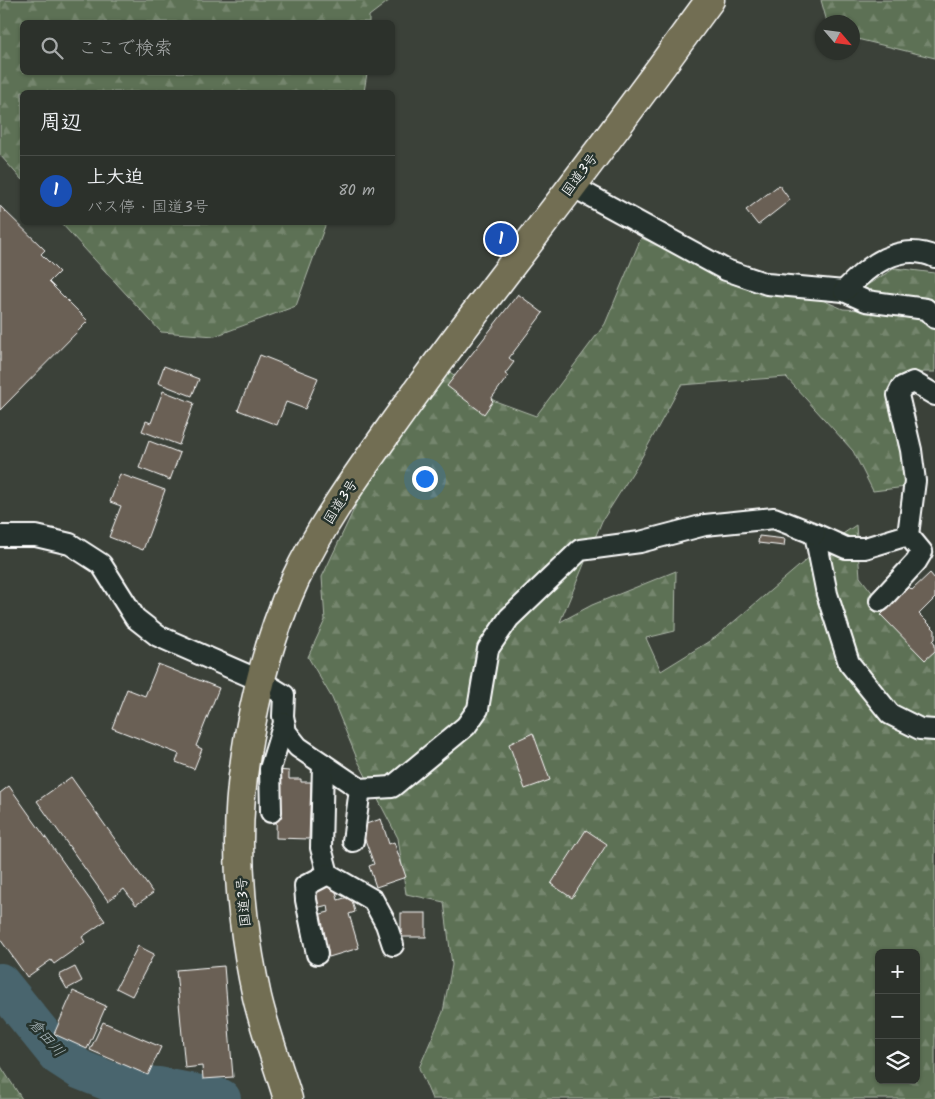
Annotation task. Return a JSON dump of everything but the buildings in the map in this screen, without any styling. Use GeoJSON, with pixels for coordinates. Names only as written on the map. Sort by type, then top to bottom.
{"type":"FeatureCollection","features":[{"type":"Feature","properties":{"kind":"highway","name":"国道3号"},"geometry":{"type":"LineString","coordinates":[[288,1099],[258,1001],[251,968],[242,901],[239,840],[243,784],[252,718],[276,629],[295,580],[328,520],[368,458],[433,367],[572,186],[710,0]]}},
{"type":"Feature","properties":{"kind":"street"},"geometry":{"type":"LineString","coordinates":[[572,186],[726,270],[767,284],[844,291],[866,301],[926,309],[935,318]]}},
{"type":"Feature","properties":{"kind":"street"},"geometry":{"type":"LineString","coordinates":[[844,291],[858,276],[892,254],[912,251],[935,257]]}},
{"type":"Feature","properties":{"kind":"street"},"geometry":{"type":"LineString","coordinates":[[908,535],[915,481],[911,450],[898,395],[902,387],[913,382],[935,377]]}},
{"type":"Feature","properties":{"kind":"street"},"geometry":{"type":"LineString","coordinates":[[913,382],[935,395]]}},
{"type":"Feature","properties":{"kind":"street"},"geometry":{"type":"LineString","coordinates":[[0,536],[36,536],[70,544],[101,564],[135,618],[158,636],[261,681],[284,695],[282,716],[286,732],[298,747],[360,789],[392,786],[466,726],[478,709],[488,649],[508,618],[580,550],[640,542],[705,525],[774,518],[846,548],[865,548],[908,535]]}},
{"type":"Feature","properties":{"kind":"street"},"geometry":{"type":"LineString","coordinates":[[815,534],[827,594],[849,663],[890,714],[920,729],[935,730]]}},
{"type":"Feature","properties":{"kind":"street"},"geometry":{"type":"LineString","coordinates":[[880,601],[916,562],[929,557],[908,535]]}},
{"type":"Feature","properties":{"kind":"street"},"geometry":{"type":"LineString","coordinates":[[271,812],[270,769],[284,723]]}},
{"type":"Feature","properties":{"kind":"street"},"geometry":{"type":"LineString","coordinates":[[323,764],[321,848],[328,874],[373,900],[386,924],[393,945]]}},
{"type":"Feature","properties":{"kind":"street"},"geometry":{"type":"LineString","coordinates":[[354,841],[360,789]]}},
{"type":"Feature","properties":{"kind":"street"},"geometry":{"type":"LineString","coordinates":[[317,954],[305,886],[328,874]]}},
{"type":"Feature","properties":{"kind":"green space"},"geometry":{"type":"Polygon","coordinates":[[[0,0],[390,0],[369,16],[369,20],[20,20],[20,75],[367,75],[364,90],[20,90],[20,178],[0,155],[0,0]]]}},
{"type":"Feature","properties":{"kind":"green space"},"geometry":{"type":"Polygon","coordinates":[[[821,0],[935,0],[935,58],[860,40],[860,15],[825,15],[821,0]]]}},
{"type":"Feature","properties":{"kind":"green space"},"geometry":{"type":"Polygon","coordinates":[[[63,225],[325,225],[296,306],[215,336],[161,332],[63,225]]]}},
{"type":"Feature","properties":{"kind":"green space"},"geometry":{"type":"Polygon","coordinates":[[[641,238],[738,278],[813,296],[843,309],[897,312],[921,316],[935,325],[935,372],[924,372],[908,376],[904,448],[906,487],[873,491],[853,451],[786,377],[681,385],[638,464],[602,521],[560,622],[592,605],[676,571],[675,631],[646,638],[661,671],[716,637],[812,555],[856,525],[860,577],[896,623],[935,652],[935,1099],[432,1099],[419,1068],[443,1012],[452,965],[444,902],[406,894],[398,838],[358,761],[332,698],[308,657],[325,620],[322,577],[372,471],[448,371],[495,401],[536,416],[605,324],[641,238]]]}},
{"type":"Feature","properties":{"kind":"green space"},"geometry":{"type":"Polygon","coordinates":[[[895,268],[935,273],[935,308],[868,296],[864,287],[895,268]]]}},
{"type":"Feature","properties":{"kind":"green space"},"geometry":{"type":"Polygon","coordinates":[[[0,1065],[22,1099],[0,1099],[0,1065]]]}},
{"type":"Feature","properties":{"kind":"waterway","name":"倉田川"},"geometry":{"type":"LineString","coordinates":[[0,983],[58,1055],[81,1070],[116,1084],[158,1087],[221,1099]]}},
{"type":"Feature","properties":{"kind":"place","name":"上大迫"},"geometry":{"type":"Point","coordinates":[501,239]}}]}
